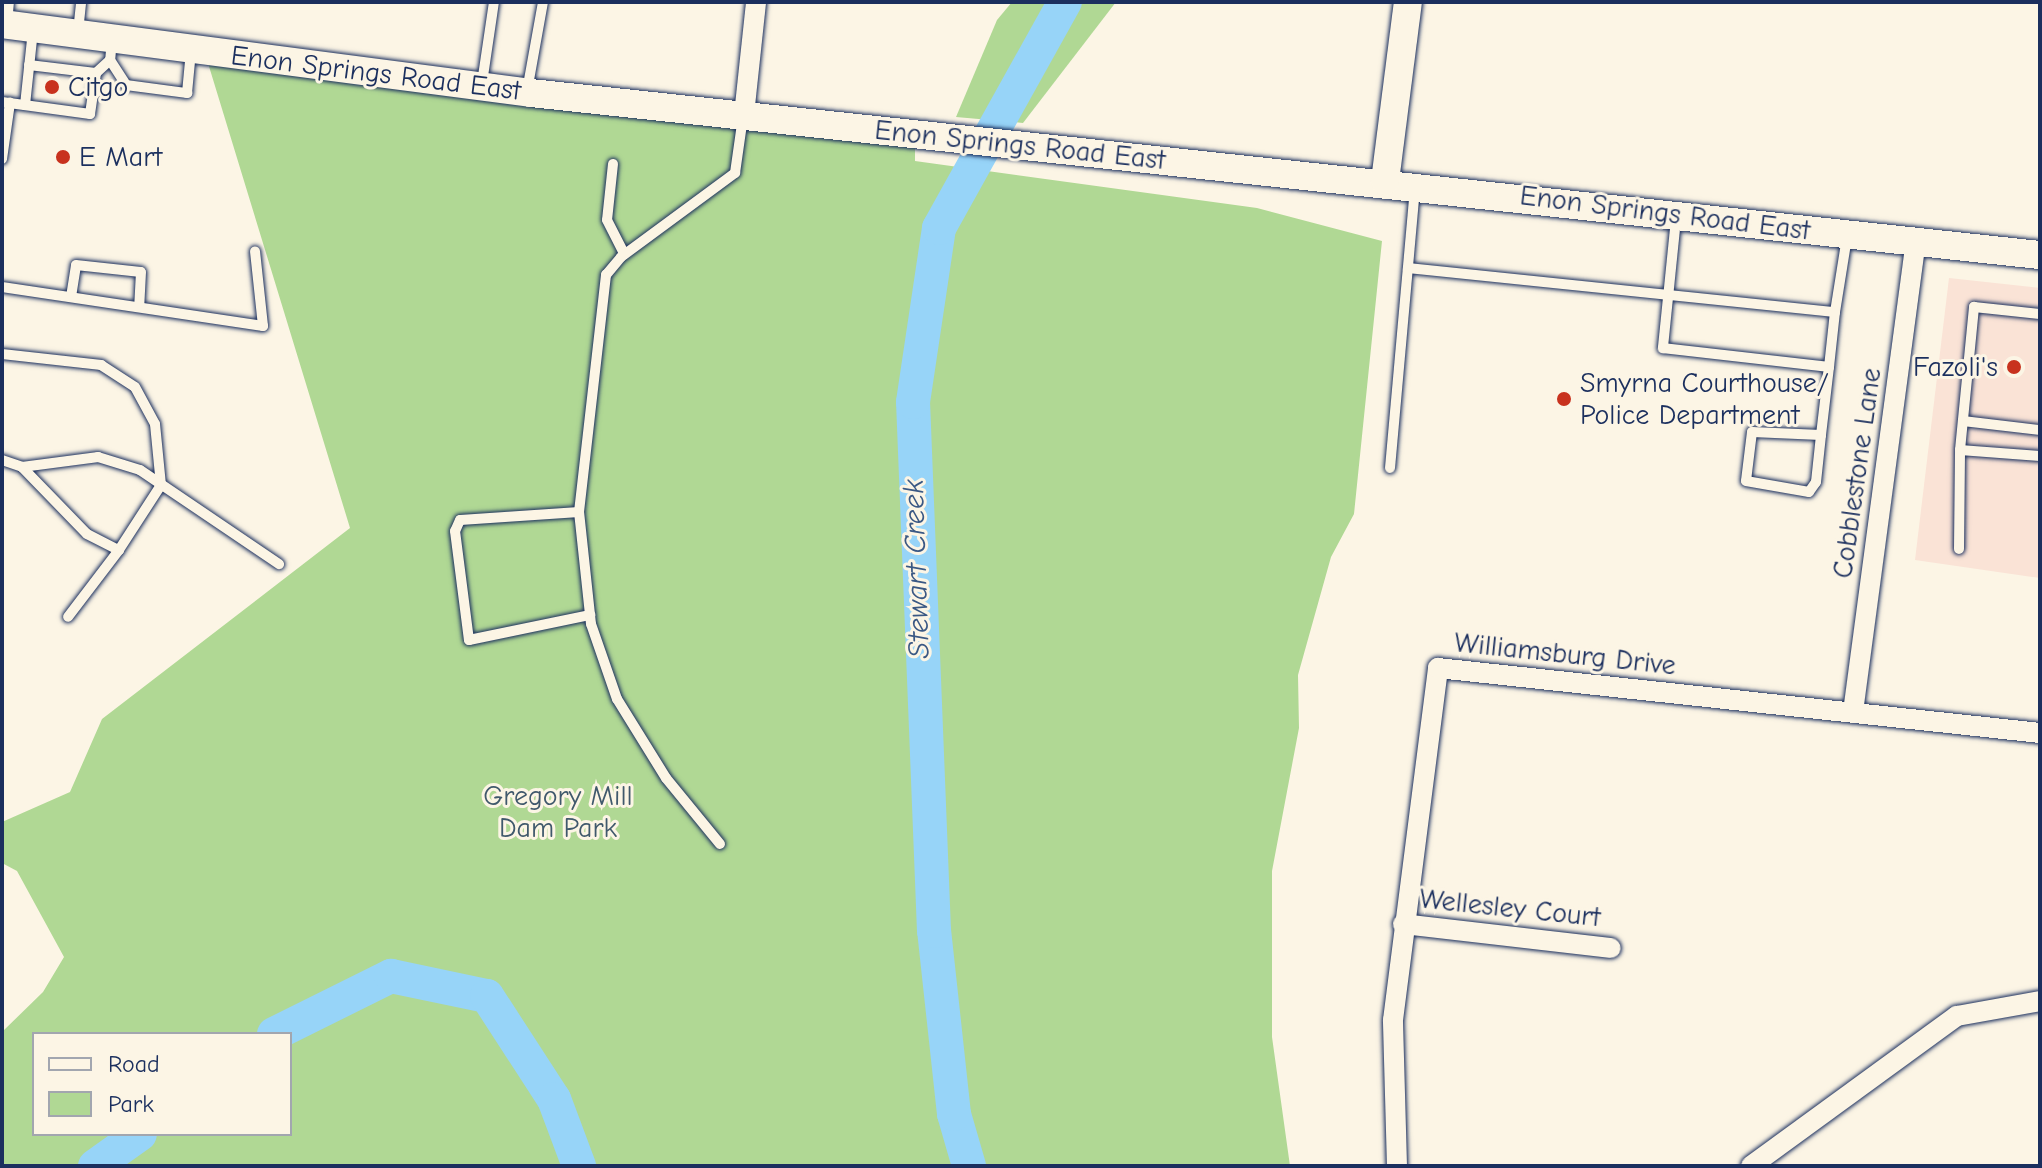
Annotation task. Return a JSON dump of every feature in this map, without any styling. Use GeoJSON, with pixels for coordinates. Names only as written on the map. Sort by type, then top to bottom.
{"type":"FeatureCollection","features":[{"type":"Feature","properties":{"kind":"street"},"geometry":{"type":"LineString","coordinates":[[744,115],[756,2]]}},
{"type":"Feature","properties":{"kind":"street"},"geometry":{"type":"LineString","coordinates":[[1385,181],[1408,2]]}},
{"type":"Feature","properties":{"kind":"street","name":"Enon Springs Road East"},"geometry":{"type":"LineString","coordinates":[[13,20],[78,34],[111,49],[191,49],[526,93],[1415,184],[2040,255]]}},
{"type":"Feature","properties":{"kind":"street","name":"Cobblestone Lane"},"geometry":{"type":"LineString","coordinates":[[1853,712],[1916,241]]}},
{"type":"Feature","properties":{"kind":"street","name":"Williamsburg Drive"},"geometry":{"type":"LineString","coordinates":[[1397,1166],[1393,1020],[1438,668],[2040,733]]}},
{"type":"Feature","properties":{"kind":"street","name":"Wellesley Court"},"geometry":{"type":"LineString","coordinates":[[1403,924],[1611,948]]}},
{"type":"Feature","properties":{"kind":"street"},"geometry":{"type":"LineString","coordinates":[[1751,1166],[1957,1016],[2040,1001]]}},
{"type":"Feature","properties":{"kind":"lane"},"geometry":{"type":"LineString","coordinates":[[78,34],[81,2]]}},
{"type":"Feature","properties":{"kind":"lane"},"geometry":{"type":"LineString","coordinates":[[482,87],[494,2]]}},
{"type":"Feature","properties":{"kind":"lane"},"geometry":{"type":"LineString","coordinates":[[526,93],[543,2]]}},
{"type":"Feature","properties":{"kind":"lane"},"geometry":{"type":"LineString","coordinates":[[13,20],[29,65],[25,105]]}},
{"type":"Feature","properties":{"kind":"lane"},"geometry":{"type":"LineString","coordinates":[[111,49],[126,85],[187,93],[191,49]]}},
{"type":"Feature","properties":{"kind":"lane"},"geometry":{"type":"LineString","coordinates":[[2,159],[6,103],[90,114],[96,73],[111,49]]}},
{"type":"Feature","properties":{"kind":"lane"},"geometry":{"type":"LineString","coordinates":[[29,65],[96,73]]}},
{"type":"Feature","properties":{"kind":"lane"},"geometry":{"type":"LineString","coordinates":[[720,844],[666,778],[617,699],[590,615],[579,512],[606,275],[624,254],[735,173],[744,115]]}},
{"type":"Feature","properties":{"kind":"lane"},"geometry":{"type":"LineString","coordinates":[[613,164],[607,220],[624,254]]}},
{"type":"Feature","properties":{"kind":"lane"},"geometry":{"type":"LineString","coordinates":[[1390,468],[1415,184]]}},
{"type":"Feature","properties":{"kind":"lane"},"geometry":{"type":"LineString","coordinates":[[1676,214],[1664,295],[1663,348],[1829,367]]}},
{"type":"Feature","properties":{"kind":"lane"},"geometry":{"type":"LineString","coordinates":[[1821,435],[1752,432],[1746,481],[1809,492],[1821,435],[1835,312],[1848,234]]}},
{"type":"Feature","properties":{"kind":"lane"},"geometry":{"type":"LineString","coordinates":[[2,287],[263,326],[255,251]]}},
{"type":"Feature","properties":{"kind":"lane"},"geometry":{"type":"LineString","coordinates":[[71,297],[76,265],[141,272],[139,307]]}},
{"type":"Feature","properties":{"kind":"lane"},"geometry":{"type":"LineString","coordinates":[[1408,268],[1835,312]]}},
{"type":"Feature","properties":{"kind":"lane"},"geometry":{"type":"LineString","coordinates":[[1959,549],[1960,450],[1974,307],[2040,314]]}},
{"type":"Feature","properties":{"kind":"lane"},"geometry":{"type":"LineString","coordinates":[[2,354],[117,370],[155,424],[161,485],[119,550],[68,617]]}},
{"type":"Feature","properties":{"kind":"lane"},"geometry":{"type":"LineString","coordinates":[[1963,421],[2040,430]]}},
{"type":"Feature","properties":{"kind":"lane"},"geometry":{"type":"LineString","coordinates":[[1960,450],[2040,456]]}},
{"type":"Feature","properties":{"kind":"lane"},"geometry":{"type":"LineString","coordinates":[[22,467],[98,457],[161,485],[279,564]]}},
{"type":"Feature","properties":{"kind":"lane"},"geometry":{"type":"LineString","coordinates":[[2,460],[22,467],[87,534],[119,550]]}},
{"type":"Feature","properties":{"kind":"lane"},"geometry":{"type":"LineString","coordinates":[[579,512],[460,520],[455,531],[469,640],[590,615]]}},
{"type":"Feature","properties":{"kind":"shaded area"},"geometry":{"type":"Polygon","coordinates":[[[1949,278],[2040,288],[2040,578],[1915,560],[1949,278]]]}},
{"type":"Feature","properties":{"kind":"green space"},"geometry":{"type":"Polygon","coordinates":[[[1012,2],[1116,2],[1023,123],[956,117],[997,20],[1012,2]]]}},
{"type":"Feature","properties":{"kind":"green space","name":"Gregory Mill Dam Park"},"geometry":{"type":"Polygon","coordinates":[[[204,50],[915,134],[915,161],[1257,208],[1382,241],[1354,514],[1331,557],[1298,675],[1299,728],[1272,871],[1272,1037],[1290,1166],[2,1166],[2,1032],[43,992],[64,957],[17,871],[2,863],[2,822],[70,792],[102,719],[350,528],[204,50]]]}},
{"type":"Feature","properties":{"kind":"waterway","name":"Stewart Creek"},"geometry":{"type":"LineString","coordinates":[[969,1166],[954,1114],[934,931],[913,402],[939,228],[1065,2]]}},
{"type":"Feature","properties":{"kind":"waterway","name":"Stewart Creek"},"geometry":{"type":"LineString","coordinates":[[278,1032],[391,976],[487,996],[554,1099],[579,1166]]}},
{"type":"Feature","properties":{"kind":"waterway","name":"Stewart Creek"},"geometry":{"type":"LineString","coordinates":[[95,1166],[137,1136]]}},
{"type":"Feature","properties":{"kind":"place","name":"Citgo"},"geometry":{"type":"Point","coordinates":[52,87]}},
{"type":"Feature","properties":{"kind":"place","name":"E Mart"},"geometry":{"type":"Point","coordinates":[63,157]}},
{"type":"Feature","properties":{"kind":"place","name":"Fazoli's"},"geometry":{"type":"Point","coordinates":[2014,367]}},
{"type":"Feature","properties":{"kind":"place","name":"Smyrna Courthouse/ Police Department"},"geometry":{"type":"Point","coordinates":[1564,399]}}]}
